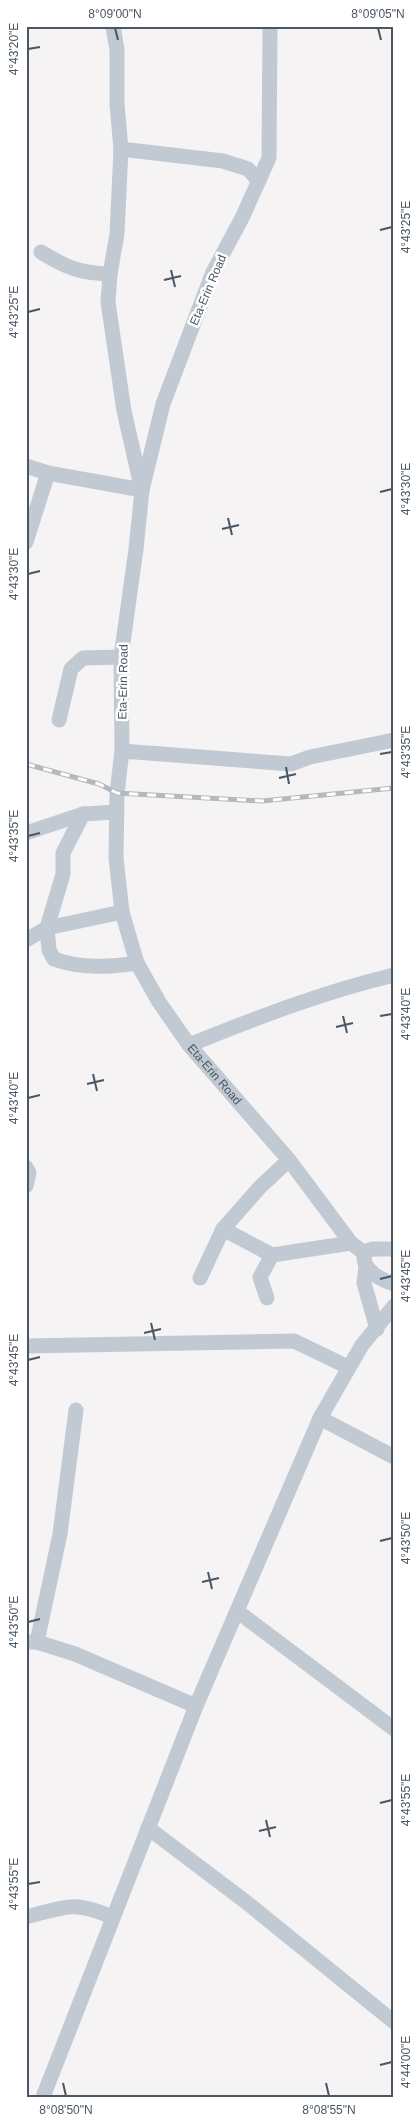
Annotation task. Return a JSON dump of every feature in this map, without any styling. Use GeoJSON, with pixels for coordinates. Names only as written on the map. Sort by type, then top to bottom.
{"type":"FeatureCollection","features":[{"type":"Feature","properties":{"kind":"street"},"geometry":{"type":"LineString","coordinates":[[26,466],[48,473],[142,490],[124,411],[108,302],[110,274],[117,234],[121,148],[117,104],[117,50],[113,26]]}},
{"type":"Feature","properties":{"kind":"street","name":"Eta-Erin Road"},"geometry":{"type":"LineString","coordinates":[[270,26],[269,158],[242,218],[213,272],[163,404],[142,490],[121,657],[122,751],[117,812],[116,858],[122,912],[137,963],[159,1002],[189,1045],[289,1160],[376,1275],[394,1284]]}},
{"type":"Feature","properties":{"kind":"street"},"geometry":{"type":"LineString","coordinates":[[121,148],[223,161],[248,169],[259,181]]}},
{"type":"Feature","properties":{"kind":"street"},"geometry":{"type":"LineString","coordinates":[[41,252],[73,270],[86,273],[110,274]]}},
{"type":"Feature","properties":{"kind":"street"},"geometry":{"type":"LineString","coordinates":[[26,542],[48,473]]}},
{"type":"Feature","properties":{"kind":"street"},"geometry":{"type":"LineString","coordinates":[[59,720],[71,669],[83,658],[121,657]]}},
{"type":"Feature","properties":{"kind":"street"},"geometry":{"type":"LineString","coordinates":[[122,751],[291,764],[310,757],[394,740]]}},
{"type":"Feature","properties":{"kind":"street"},"geometry":{"type":"LineString","coordinates":[[26,833],[83,814],[117,812]]}},
{"type":"Feature","properties":{"kind":"street"},"geometry":{"type":"LineString","coordinates":[[83,814],[63,854],[63,874],[47,928],[49,950],[54,959],[82,965],[116,966],[137,963]]}},
{"type":"Feature","properties":{"kind":"street"},"geometry":{"type":"LineString","coordinates":[[26,940],[47,928],[122,912]]}},
{"type":"Feature","properties":{"kind":"street"},"geometry":{"type":"LineString","coordinates":[[189,1045],[280,1009],[363,982],[394,975]]}},
{"type":"Feature","properties":{"kind":"street"},"geometry":{"type":"LineString","coordinates":[[200,1278],[223,1229],[260,1187],[289,1160]]}},
{"type":"Feature","properties":{"kind":"street"},"geometry":{"type":"LineString","coordinates":[[26,1167],[29,1173],[26,1186]]}},
{"type":"Feature","properties":{"kind":"street"},"geometry":{"type":"LineString","coordinates":[[223,1229],[272,1256],[360,1254],[373,1249],[392,1251]]}},
{"type":"Feature","properties":{"kind":"street"},"geometry":{"type":"LineString","coordinates":[[360,1254],[364,1283],[377,1328]]}},
{"type":"Feature","properties":{"kind":"street"},"geometry":{"type":"LineString","coordinates":[[267,1298],[260,1276],[272,1256]]}},
{"type":"Feature","properties":{"kind":"street"},"geometry":{"type":"LineString","coordinates":[[43,2097],[196,1706],[320,1418],[362,1345],[394,1306]]}},
{"type":"Feature","properties":{"kind":"street"},"geometry":{"type":"LineString","coordinates":[[26,1346],[294,1341],[348,1367]]}},
{"type":"Feature","properties":{"kind":"street"},"geometry":{"type":"LineString","coordinates":[[76,1410],[60,1534],[32,1642],[75,1654],[196,1706]]}},
{"type":"Feature","properties":{"kind":"street"},"geometry":{"type":"LineString","coordinates":[[320,1418],[394,1457]]}},
{"type":"Feature","properties":{"kind":"street"},"geometry":{"type":"LineString","coordinates":[[237,1611],[394,1729]]}},
{"type":"Feature","properties":{"kind":"street"},"geometry":{"type":"LineString","coordinates":[[148,1828],[246,1902],[394,2022]]}},
{"type":"Feature","properties":{"kind":"street"},"geometry":{"type":"LineString","coordinates":[[26,1917],[73,1905],[89,1907],[112,1917]]}},
{"type":"Feature","properties":{"kind":"railway"},"geometry":{"type":"LineString","coordinates":[[26,764],[99,784],[117,793],[262,801],[394,788]]}}]}
